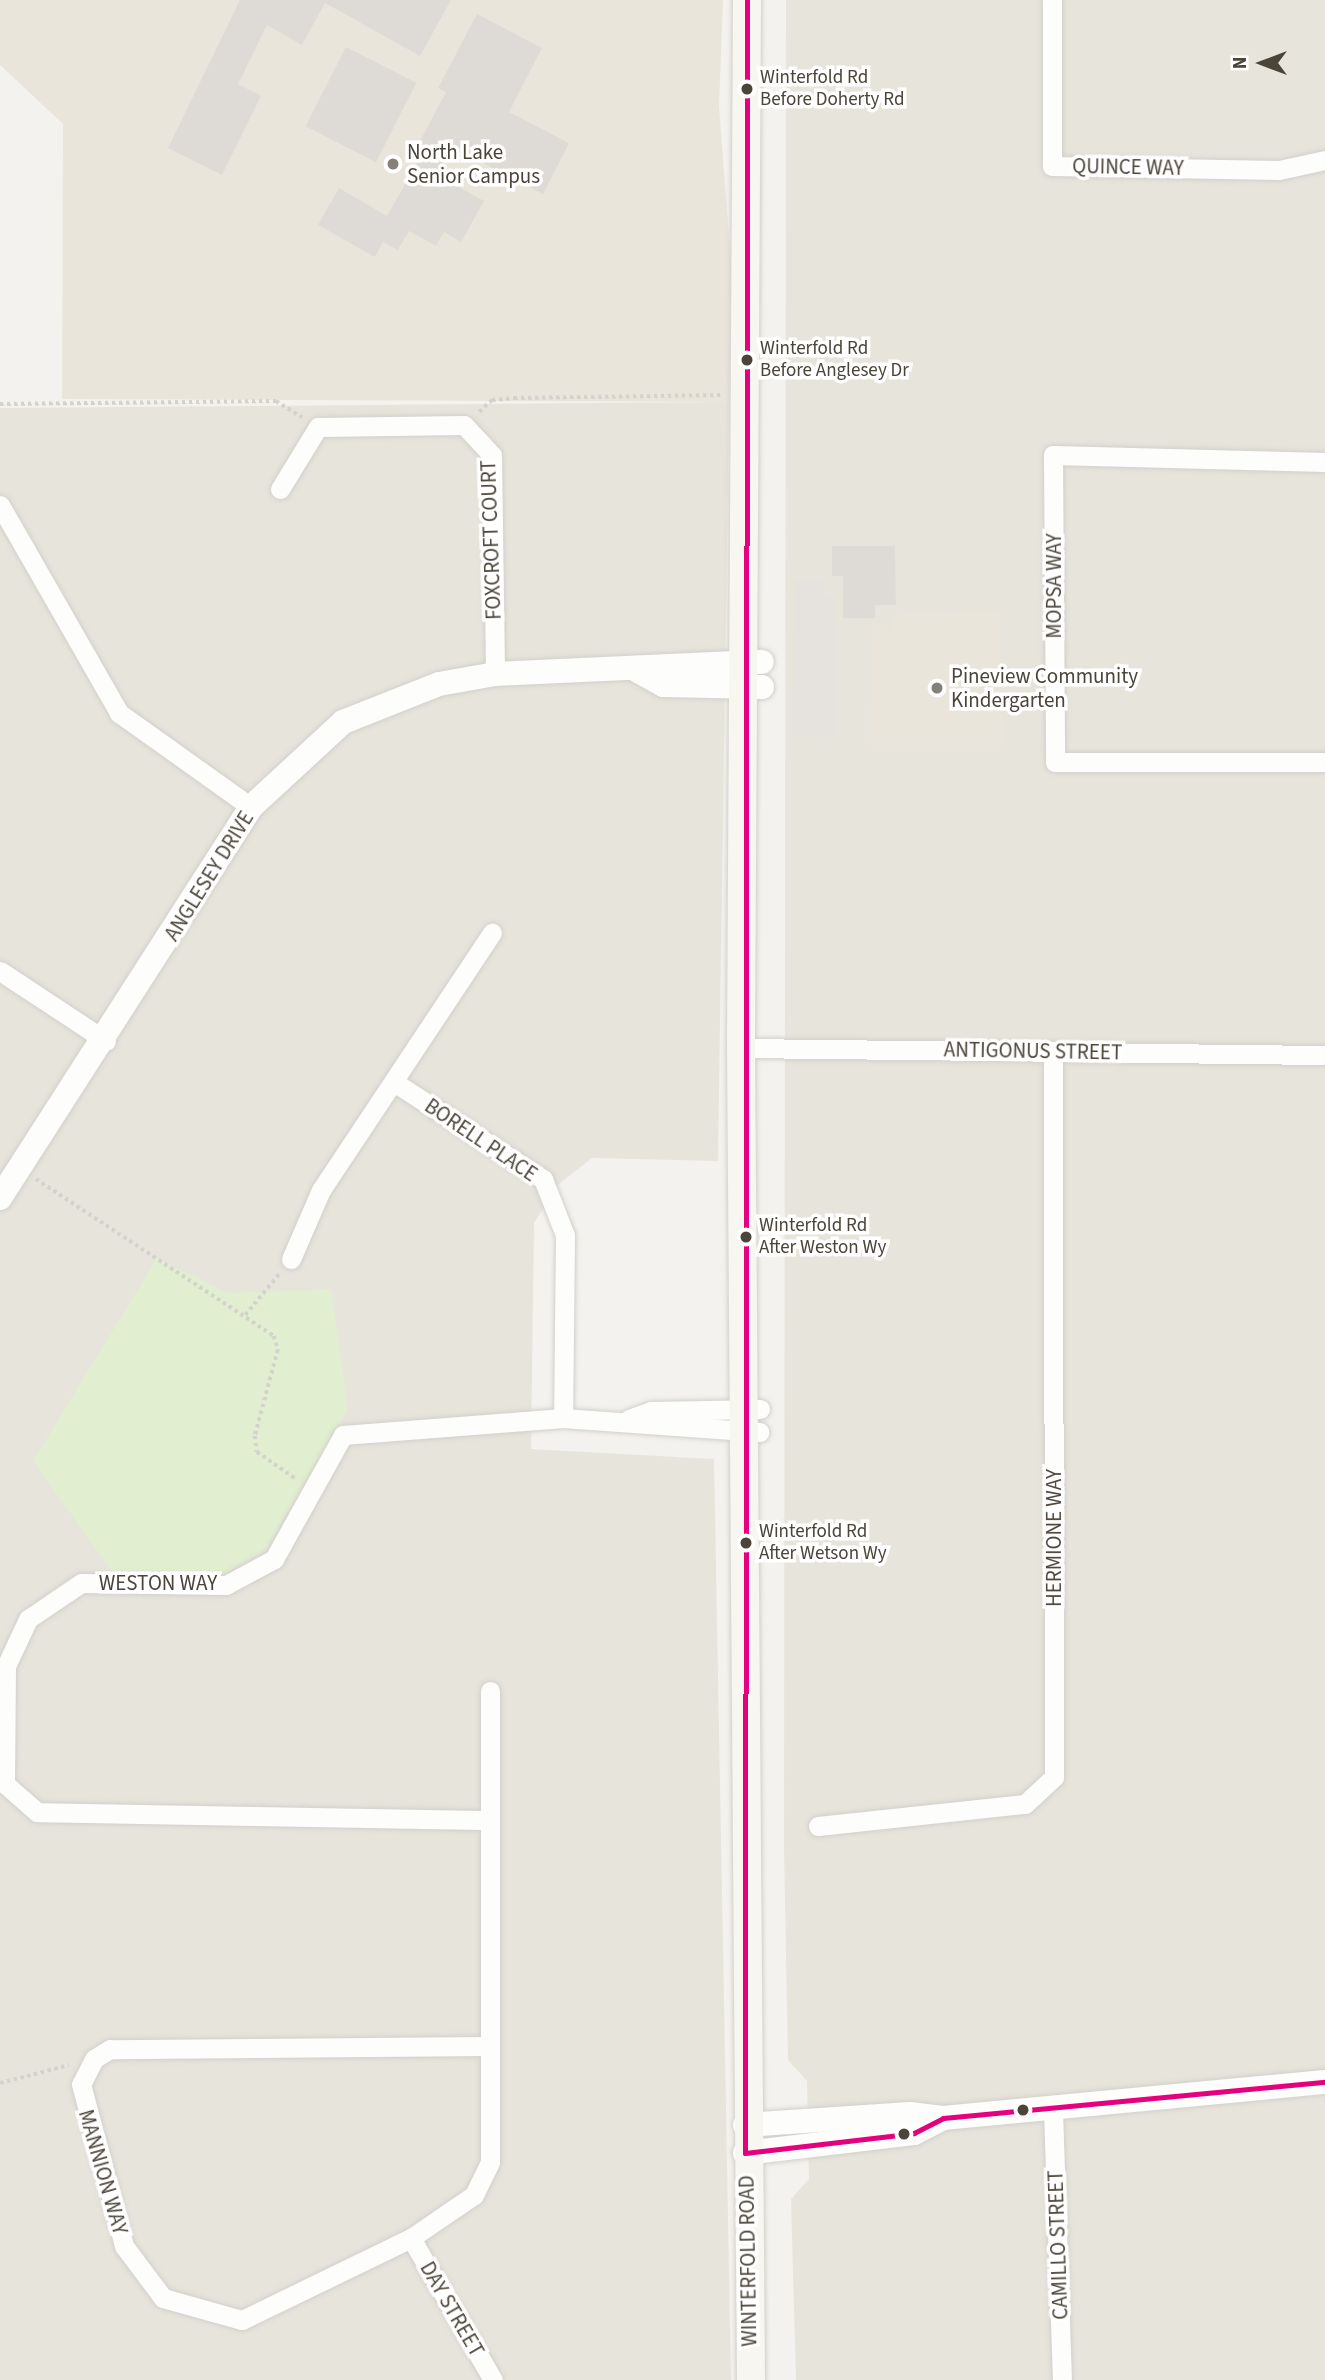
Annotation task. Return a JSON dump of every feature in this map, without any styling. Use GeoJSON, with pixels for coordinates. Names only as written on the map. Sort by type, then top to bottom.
{"type":"FeatureCollection","features":[{"type":"Feature","properties":{"kind":"main road","name":"WINTERFOLD ROAD"},"geometry":{"type":"LineString","coordinates":[[747,0],[747,395],[753,675]]}},
{"type":"Feature","properties":{"kind":"main road","name":"WINTERFOLD ROAD"},"geometry":{"type":"LineString","coordinates":[[751,2380],[754,2124],[750,1048],[763,0]]}},
{"type":"Feature","properties":{"kind":"main road","name":"WINTERFOLD ROAD"},"geometry":{"type":"LineString","coordinates":[[754,2152],[768,2380]]}},
{"type":"Feature","properties":{"kind":"street","name":"QUINCE WAY"},"geometry":{"type":"LineString","coordinates":[[1052,0],[1052,166],[1279,170],[1325,160]]}},
{"type":"Feature","properties":{"kind":"street"},"geometry":{"type":"LineString","coordinates":[[280,489],[319,427],[464,425]]}},
{"type":"Feature","properties":{"kind":"street","name":"FOXCROFT COURT"},"geometry":{"type":"LineString","coordinates":[[464,425],[492,455],[495,674]]}},
{"type":"Feature","properties":{"kind":"street","name":"MOPSA WAY"},"geometry":{"type":"LineString","coordinates":[[1325,462],[1053,455],[1055,762],[1325,762]]}},
{"type":"Feature","properties":{"kind":"street"},"geometry":{"type":"LineString","coordinates":[[0,505],[119,713],[251,807]]}},
{"type":"Feature","properties":{"kind":"street","name":"ANGLESEY DRIVE"},"geometry":{"type":"LineString","coordinates":[[0,1198],[106,1041],[251,807],[344,722],[439,684],[495,674],[638,671],[663,685],[753,675]]}},
{"type":"Feature","properties":{"kind":"street"},"geometry":{"type":"LineString","coordinates":[[291,1259],[321,1190],[492,933]]}},
{"type":"Feature","properties":{"kind":"street"},"geometry":{"type":"LineString","coordinates":[[0,971],[106,1041]]}},
{"type":"Feature","properties":{"kind":"street","name":"ANTIGONUS STREET"},"geometry":{"type":"LineString","coordinates":[[750,1048],[1325,1055]]}},
{"type":"Feature","properties":{"kind":"street","name":"HERMIONE WAY"},"geometry":{"type":"LineString","coordinates":[[818,1826],[1024,1804],[1054,1777],[1053,1051]]}},
{"type":"Feature","properties":{"kind":"street","name":"BORELL PLACE"},"geometry":{"type":"LineString","coordinates":[[394,1082],[543,1179],[565,1235],[563,1418]]}},
{"type":"Feature","properties":{"kind":"street","name":"WESTON WAY"},"geometry":{"type":"LineString","coordinates":[[486,1820],[37,1812],[5,1784],[6,1666],[28,1619],[81,1583],[226,1585],[274,1559],[310,1487],[344,1435],[563,1418],[629,1419],[650,1427],[752,1421]]}},
{"type":"Feature","properties":{"kind":"street","name":"MANNION WAY"},"geometry":{"type":"LineString","coordinates":[[85,2071],[83,2102],[124,2246],[163,2298],[242,2320],[411,2238],[474,2195],[489,2162],[486,1820],[490,1691]]}},
{"type":"Feature","properties":{"kind":"street"},"geometry":{"type":"LineString","coordinates":[[85,2071],[110,2049],[128,2045],[487,2046]]}},
{"type":"Feature","properties":{"kind":"street"},"geometry":{"type":"LineString","coordinates":[[754,2124],[910,2114],[943,2118],[1053,2110],[1325,2082]]}},
{"type":"Feature","properties":{"kind":"street","name":"CAMILLO STREET"},"geometry":{"type":"LineString","coordinates":[[1053,2110],[1062,2380]]}},
{"type":"Feature","properties":{"kind":"street"},"geometry":{"type":"LineString","coordinates":[[754,2152],[914,2133],[943,2118]]}},
{"type":"Feature","properties":{"kind":"street","name":"DAY STREET"},"geometry":{"type":"LineString","coordinates":[[411,2238],[493,2380]]}},
{"type":"Feature","properties":{"kind":"path"},"geometry":{"type":"LineString","coordinates":[[464,425],[492,400],[747,395]]}},
{"type":"Feature","properties":{"kind":"path"},"geometry":{"type":"LineString","coordinates":[[0,404],[276,401],[319,427]]}},
{"type":"Feature","properties":{"kind":"path"},"geometry":{"type":"LineString","coordinates":[[19,1170],[274,1336],[278,1350],[255,1436],[257,1452],[310,1487]]}},
{"type":"Feature","properties":{"kind":"path"},"geometry":{"type":"LineString","coordinates":[[245,1315],[291,1259]]}},
{"type":"Feature","properties":{"kind":"path"},"geometry":{"type":"LineString","coordinates":[[0,2083],[61,2064],[85,2071]]}},
{"type":"Feature","properties":{"kind":"shaded area","name":"North Lake Senior Campus"},"geometry":{"type":"Polygon","coordinates":[[[0,0],[723,0],[719,106],[731,262],[729,402],[62,399],[63,124],[0,65],[0,0]]]}},
{"type":"Feature","properties":{"kind":"shaded area"},"geometry":{"type":"Polygon","coordinates":[[[786,0],[1325,0],[1325,2380],[796,2380],[791,2199],[809,2179],[807,2081],[788,2060],[784,1849],[786,0]]]}},
{"type":"Feature","properties":{"kind":"shaded area"},"geometry":{"type":"Polygon","coordinates":[[[729,402],[718,1161],[592,1158],[559,1184],[534,1223],[531,1449],[714,1459],[731,2380],[0,2380],[0,408],[729,402]]]}},
{"type":"Feature","properties":{"kind":"shaded area"},"geometry":{"type":"Polygon","coordinates":[[[794,581],[823,581],[823,596],[836,596],[835,737],[792,736],[794,581]]]}},
{"type":"Feature","properties":{"kind":"shaded area","name":"Pineview Community Kindergarten"},"geometry":{"type":"Polygon","coordinates":[[[999,611],[1003,745],[871,745],[872,631],[892,630],[892,615],[999,611]]]}},
{"type":"Feature","properties":{"kind":"green space"},"geometry":{"type":"Polygon","coordinates":[[[157,1258],[228,1293],[331,1289],[348,1409],[266,1549],[226,1573],[113,1573],[33,1461],[157,1258]]]}},
{"type":"Feature","properties":{"kind":"building"},"geometry":{"type":"Polygon","coordinates":[[[240,0],[451,0],[420,56],[325,3],[302,45],[267,25],[238,84],[261,96],[222,175],[168,148],[240,0]]]}},
{"type":"Feature","properties":{"kind":"building"},"geometry":{"type":"Polygon","coordinates":[[[477,14],[542,48],[509,112],[569,143],[543,194],[452,147],[438,175],[484,201],[461,242],[444,232],[436,246],[409,231],[398,250],[383,242],[375,257],[318,225],[339,188],[387,216],[426,147],[419,143],[446,92],[438,88],[477,14]]]}},
{"type":"Feature","properties":{"kind":"building"},"geometry":{"type":"Polygon","coordinates":[[[346,47],[416,83],[376,162],[306,126],[346,47]]]}},
{"type":"Feature","properties":{"kind":"building"},"geometry":{"type":"Polygon","coordinates":[[[832,546],[895,546],[896,605],[875,605],[875,618],[843,618],[843,576],[832,576],[832,546]]]}},
{"type":"Feature","properties":{"kind":"transit line"},"geometry":{"type":"LineString","coordinates":[[747,0],[745,2153],[914,2133],[943,2118],[1325,2082]]}},
{"type":"Feature","properties":{"kind":"place","name":"Winterfold Rd Before Doherty Rd"},"geometry":{"type":"Point","coordinates":[747,89]}},
{"type":"Feature","properties":{"kind":"place","name":"North Lake Senior Campus"},"geometry":{"type":"Point","coordinates":[393,164]}},
{"type":"Feature","properties":{"kind":"place","name":"Winterfold Rd Before Anglesey Dr"},"geometry":{"type":"Point","coordinates":[747,360]}},
{"type":"Feature","properties":{"kind":"place","name":"Pineview Community Kindergarten"},"geometry":{"type":"Point","coordinates":[937,688]}},
{"type":"Feature","properties":{"kind":"place","name":"Winterfold Rd After Weston Wy"},"geometry":{"type":"Point","coordinates":[746,1237]}},
{"type":"Feature","properties":{"kind":"place","name":"Winterfold Rd After Wetson Wy"},"geometry":{"type":"Point","coordinates":[746,1543]}}]}
